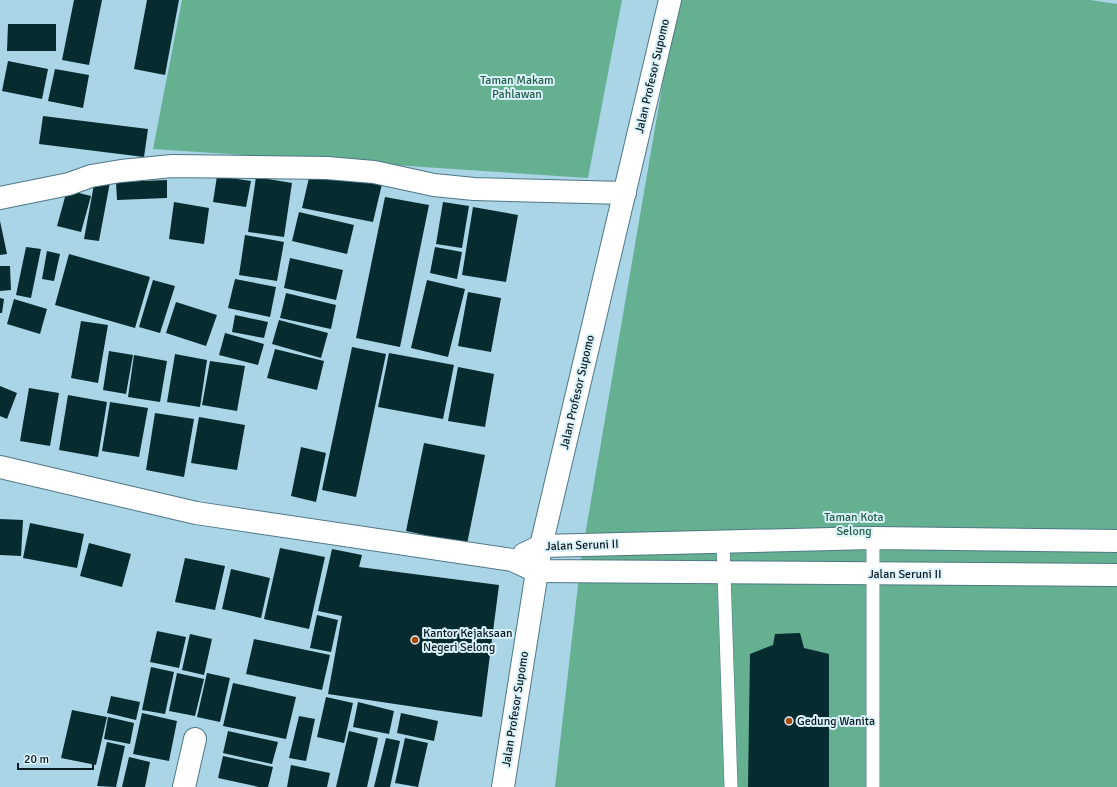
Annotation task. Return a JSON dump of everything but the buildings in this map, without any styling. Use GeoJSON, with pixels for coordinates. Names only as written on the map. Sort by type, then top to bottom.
{"type":"FeatureCollection","features":[{"type":"Feature","properties":{"kind":"street","name":"Jalan Profesor Supomo"},"geometry":{"type":"LineString","coordinates":[[503,787],[541,546],[670,0]]}},
{"type":"Feature","properties":{"kind":"street"},"geometry":{"type":"LineString","coordinates":[[0,198],[69,184],[92,176],[121,171],[172,166],[327,168],[374,172],[434,185],[474,189],[624,193]]}},
{"type":"Feature","properties":{"kind":"street"},"geometry":{"type":"LineString","coordinates":[[0,467],[196,513],[512,560]]}},
{"type":"Feature","properties":{"kind":"street","name":"Jalan Seruni II"},"geometry":{"type":"LineString","coordinates":[[512,560],[541,546],[873,538],[1117,541]]}},
{"type":"Feature","properties":{"kind":"street","name":"Jalan Seruni II"},"geometry":{"type":"LineString","coordinates":[[512,560],[536,571],[1117,575]]}},
{"type":"Feature","properties":{"kind":"street"},"geometry":{"type":"LineString","coordinates":[[184,787],[195,739]]}},
{"type":"Feature","properties":{"kind":"lane"},"geometry":{"type":"LineString","coordinates":[[873,538],[873,787]]}},
{"type":"Feature","properties":{"kind":"lane"},"geometry":{"type":"LineString","coordinates":[[723,542],[732,787]]}},
{"type":"Feature","properties":{"kind":"green space","name":"Taman Makam Pahlawan"},"geometry":{"type":"Polygon","coordinates":[[[182,0],[622,0],[588,178],[153,149],[182,0]]]}},
{"type":"Feature","properties":{"kind":"green space","name":"Taman Kota Selong"},"geometry":{"type":"Polygon","coordinates":[[[677,0],[1090,0],[1117,4],[1117,787],[555,787],[581,559],[677,0]]]}},
{"type":"Feature","properties":{"kind":"place","name":"Kantor Kejaksaan Negeri Selong"},"geometry":{"type":"Point","coordinates":[415,640]}},
{"type":"Feature","properties":{"kind":"place","name":"Gedung Wanita"},"geometry":{"type":"Point","coordinates":[789,721]}}]}
